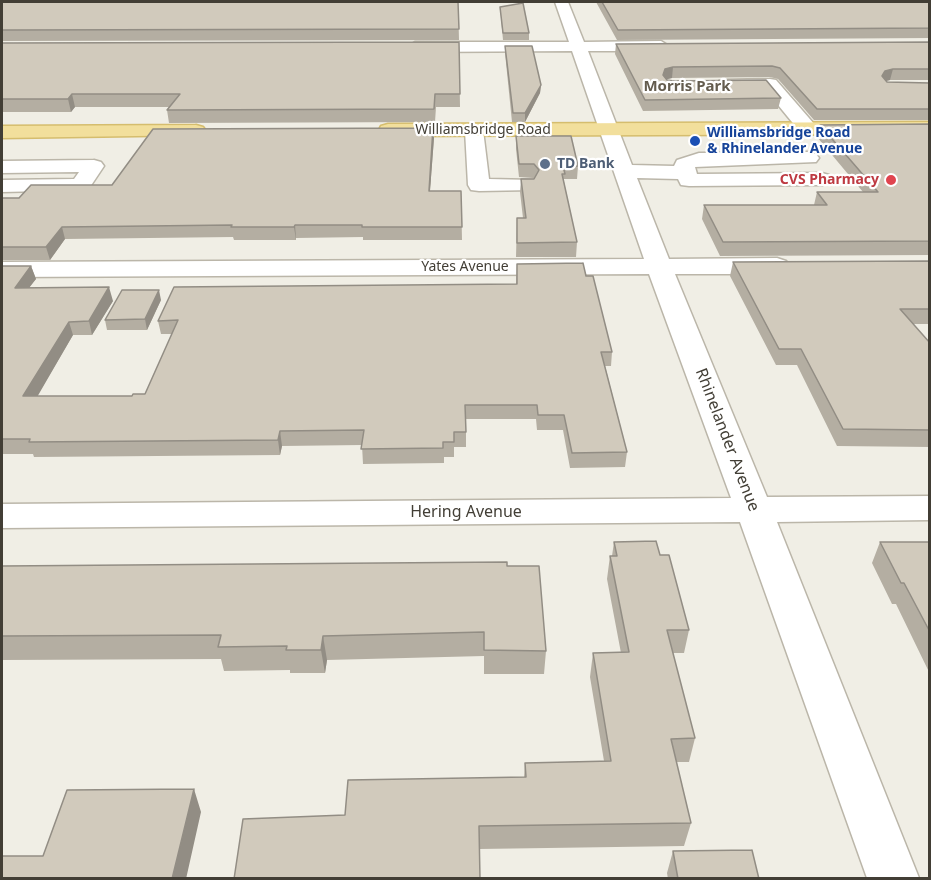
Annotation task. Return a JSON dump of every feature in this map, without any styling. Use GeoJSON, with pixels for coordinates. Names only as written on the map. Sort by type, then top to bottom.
{"type":"FeatureCollection","features":[{"type":"Feature","properties":{"kind":"main road","name":"Williamsbridge Road"},"geometry":{"type":"LineString","coordinates":[[368,130],[930,128]]}},
{"type":"Feature","properties":{"kind":"main road"},"geometry":{"type":"LineString","coordinates":[[2,132],[214,131]]}},
{"type":"Feature","properties":{"kind":"street","name":"Rhinelander Avenue"},"geometry":{"type":"LineString","coordinates":[[562,2],[659,266],[754,510],[892,879]]}},
{"type":"Feature","properties":{"kind":"street"},"geometry":{"type":"LineString","coordinates":[[402,47],[672,46]]}},
{"type":"Feature","properties":{"kind":"street"},"geometry":{"type":"LineString","coordinates":[[705,85],[770,84],[808,129]]}},
{"type":"Feature","properties":{"kind":"street"},"geometry":{"type":"LineString","coordinates":[[626,171],[686,173],[689,180],[822,179],[787,129]]}},
{"type":"Feature","properties":{"kind":"street"},"geometry":{"type":"LineString","coordinates":[[474,130],[479,185],[525,185]]}},
{"type":"Feature","properties":{"kind":"street"},"geometry":{"type":"LineString","coordinates":[[2,167],[94,166],[80,185],[2,186]]}},
{"type":"Feature","properties":{"kind":"street","name":"Yates Avenue"},"geometry":{"type":"LineString","coordinates":[[2,270],[800,266]]}},
{"type":"Feature","properties":{"kind":"street","name":"Hering Avenue"},"geometry":{"type":"LineString","coordinates":[[2,516],[930,508]]}},
{"type":"Feature","properties":{"kind":"building"},"geometry":{"type":"Polygon","coordinates":[[[2,2],[458,2],[459,29],[2,30],[2,2]]]}},
{"type":"Feature","properties":{"kind":"building"},"geometry":{"type":"Polygon","coordinates":[[[602,2],[930,2],[930,28],[618,30],[602,2]]]}},
{"type":"Feature","properties":{"kind":"building"},"geometry":{"type":"Polygon","coordinates":[[[523,3],[529,33],[503,33],[500,7],[523,3]]]}},
{"type":"Feature","properties":{"kind":"building"},"geometry":{"type":"Polygon","coordinates":[[[459,42],[460,94],[435,94],[434,109],[167,110],[180,94],[72,94],[68,99],[2,99],[2,43],[459,42]]]}},
{"type":"Feature","properties":{"kind":"building"},"geometry":{"type":"Polygon","coordinates":[[[930,42],[930,69],[893,69],[885,71],[882,76],[887,82],[930,83],[930,109],[817,109],[780,68],[772,66],[673,67],[665,69],[663,75],[667,80],[674,81],[766,80],[781,98],[645,100],[616,44],[930,42]]]}},
{"type":"Feature","properties":{"kind":"building"},"geometry":{"type":"Polygon","coordinates":[[[505,46],[532,46],[541,85],[525,113],[513,113],[505,46]]]}},
{"type":"Feature","properties":{"kind":"building"},"geometry":{"type":"Polygon","coordinates":[[[930,124],[930,241],[723,242],[704,205],[827,205],[817,192],[878,192],[820,125],[930,124]]]}},
{"type":"Feature","properties":{"kind":"building"},"geometry":{"type":"Polygon","coordinates":[[[433,128],[429,191],[461,191],[462,227],[295,225],[294,227],[231,227],[232,225],[62,227],[46,247],[2,247],[2,198],[19,198],[31,185],[112,185],[153,129],[433,128]]]}},
{"type":"Feature","properties":{"kind":"building"},"geometry":{"type":"Polygon","coordinates":[[[516,136],[571,136],[578,166],[563,166],[565,174],[562,174],[577,242],[517,243],[517,218],[526,218],[521,179],[534,179],[539,170],[534,164],[519,164],[516,136]]]}},
{"type":"Feature","properties":{"kind":"building"},"geometry":{"type":"Polygon","coordinates":[[[930,261],[930,309],[900,309],[930,343],[930,430],[843,429],[801,349],[779,349],[733,262],[930,261]]]}},
{"type":"Feature","properties":{"kind":"building"},"geometry":{"type":"Polygon","coordinates":[[[583,263],[586,276],[593,276],[612,352],[601,352],[627,452],[572,453],[564,415],[538,415],[537,405],[465,405],[466,432],[454,432],[454,442],[443,442],[443,448],[361,449],[364,430],[280,431],[278,440],[29,442],[30,439],[2,439],[2,266],[31,266],[15,288],[109,287],[89,321],[69,322],[23,396],[132,396],[133,394],[145,394],[178,320],[158,321],[174,287],[517,284],[517,264],[583,263]]]}},
{"type":"Feature","properties":{"kind":"building"},"geometry":{"type":"Polygon","coordinates":[[[122,290],[159,290],[145,319],[105,320],[122,290]]]}},
{"type":"Feature","properties":{"kind":"building"},"geometry":{"type":"Polygon","coordinates":[[[656,541],[660,555],[669,555],[689,630],[667,630],[695,738],[671,739],[691,823],[479,826],[480,879],[234,879],[243,819],[345,815],[348,780],[526,777],[525,763],[611,761],[593,653],[629,652],[610,556],[617,556],[614,542],[656,541]]]}},
{"type":"Feature","properties":{"kind":"building"},"geometry":{"type":"Polygon","coordinates":[[[880,542],[930,542],[930,632],[904,583],[901,583],[880,542]]]}},
{"type":"Feature","properties":{"kind":"building"},"geometry":{"type":"Polygon","coordinates":[[[507,562],[507,566],[539,566],[546,651],[484,650],[484,632],[323,636],[321,650],[286,650],[287,646],[218,647],[221,635],[2,636],[2,566],[507,562]]]}},
{"type":"Feature","properties":{"kind":"building"},"geometry":{"type":"Polygon","coordinates":[[[194,789],[172,879],[2,879],[2,856],[43,856],[67,790],[194,789]]]}},
{"type":"Feature","properties":{"kind":"building"},"geometry":{"type":"Polygon","coordinates":[[[752,850],[759,879],[678,879],[673,851],[752,850]]]}},
{"type":"Feature","properties":{"kind":"place","name":"Williamsbridge Road & Rhinelander Avenue"},"geometry":{"type":"Point","coordinates":[695,141]}},
{"type":"Feature","properties":{"kind":"place","name":"TD Bank"},"geometry":{"type":"Point","coordinates":[545,164]}},
{"type":"Feature","properties":{"kind":"place","name":"CVS Pharmacy"},"geometry":{"type":"Point","coordinates":[891,180]}},
{"type":"Feature","properties":{"kind":"district","name":"Morris Park"},"geometry":{"type":"Point","coordinates":[687,87]}}]}
